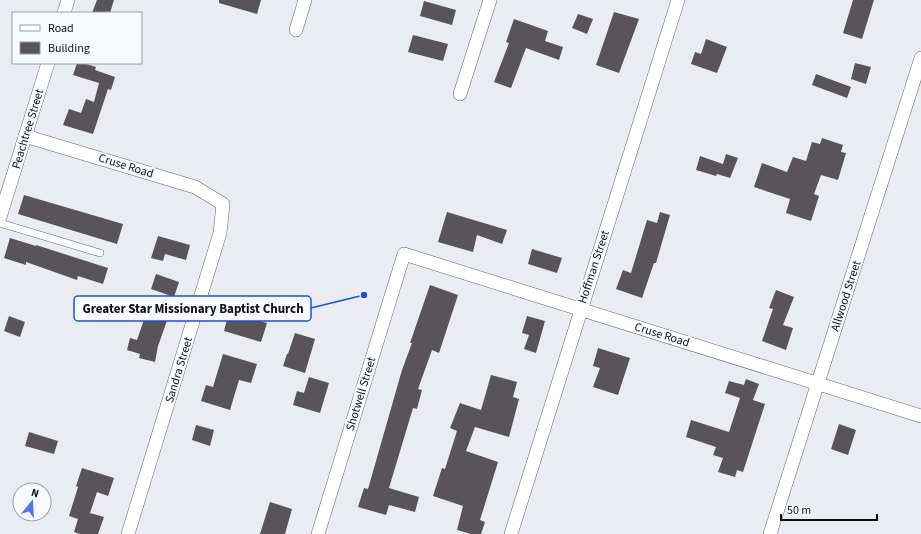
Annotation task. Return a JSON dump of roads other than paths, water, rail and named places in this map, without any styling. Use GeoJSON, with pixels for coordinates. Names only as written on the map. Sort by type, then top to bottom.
{"type":"FeatureCollection","features":[{"type":"Feature","properties":{"kind":"street"},"geometry":{"type":"LineString","coordinates":[[64,12],[68,0]]}},
{"type":"Feature","properties":{"kind":"street"},"geometry":{"type":"LineString","coordinates":[[296,30],[305,0]]}},
{"type":"Feature","properties":{"kind":"street"},"geometry":{"type":"LineString","coordinates":[[460,94],[490,0]]}},
{"type":"Feature","properties":{"kind":"street","name":"Hoffman Street"},"geometry":{"type":"LineString","coordinates":[[511,534],[678,0]]}},
{"type":"Feature","properties":{"kind":"street","name":"Allwood Street"},"geometry":{"type":"LineString","coordinates":[[770,534],[921,58]]}},
{"type":"Feature","properties":{"kind":"street","name":"Peachtree Street"},"geometry":{"type":"LineString","coordinates":[[0,217],[48,64]]}},
{"type":"Feature","properties":{"kind":"street","name":"Cruse Road"},"geometry":{"type":"LineString","coordinates":[[25,136],[195,187],[224,204]]}},
{"type":"Feature","properties":{"kind":"street","name":"Sandra Street"},"geometry":{"type":"LineString","coordinates":[[128,534],[220,233],[224,204]]}},
{"type":"Feature","properties":{"kind":"street","name":"Cruse Road"},"geometry":{"type":"LineString","coordinates":[[404,254],[921,416]]}},
{"type":"Feature","properties":{"kind":"street","name":"Shotwell Street"},"geometry":{"type":"LineString","coordinates":[[318,534],[404,254]]}},
{"type":"Feature","properties":{"kind":"lane"},"geometry":{"type":"LineString","coordinates":[[0,223],[100,253]]}},
{"type":"Feature","properties":{"kind":"place","name":"Greater Star Missionary Baptist Church"},"geometry":{"type":"Point","coordinates":[364,295]}}]}
